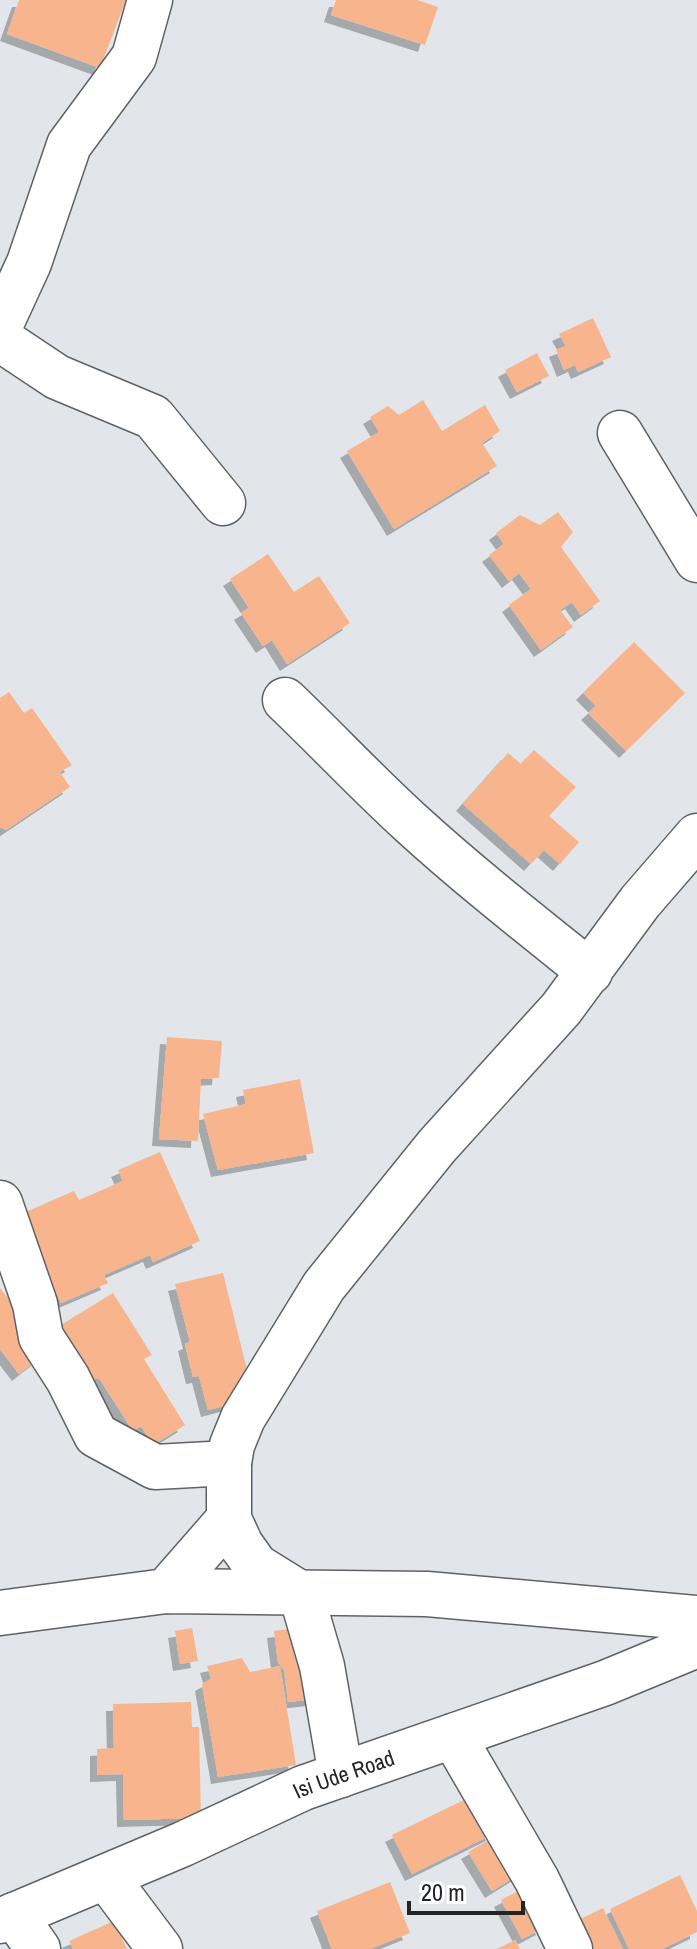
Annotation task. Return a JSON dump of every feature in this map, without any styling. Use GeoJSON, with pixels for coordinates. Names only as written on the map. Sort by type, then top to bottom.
{"type":"FeatureCollection","features":[{"type":"Feature","properties":{"kind":"street"},"geometry":{"type":"LineString","coordinates":[[0,326],[29,263],[69,145],[134,57],[150,0]]}},
{"type":"Feature","properties":{"kind":"street"},"geometry":{"type":"LineString","coordinates":[[0,339],[57,377],[153,417],[223,503]]}},
{"type":"Feature","properties":{"kind":"street"},"geometry":{"type":"LineString","coordinates":[[620,433],[697,560]]}},
{"type":"Feature","properties":{"kind":"street"},"geometry":{"type":"LineString","coordinates":[[285,700],[435,845],[590,972]]}},
{"type":"Feature","properties":{"kind":"street"},"geometry":{"type":"LineString","coordinates":[[341,1775],[322,1666],[301,1594],[256,1566],[241,1545],[229,1519],[232,1445],[243,1418],[324,1286],[437,1146],[561,1009],[640,902],[697,836]]}},
{"type":"Feature","properties":{"kind":"street"},"geometry":{"type":"LineString","coordinates":[[0,1203],[35,1304],[41,1337],[68,1379],[96,1435],[155,1467],[229,1463]]}},
{"type":"Feature","properties":{"kind":"street"},"geometry":{"type":"LineString","coordinates":[[166,1591],[229,1519]]}},
{"type":"Feature","properties":{"kind":"street"},"geometry":{"type":"LineString","coordinates":[[0,1613],[166,1591],[427,1594],[697,1618]]}},
{"type":"Feature","properties":{"kind":"street","name":"Isi Ude Road"},"geometry":{"type":"LineString","coordinates":[[18,1928],[106,1877],[303,1788],[605,1683],[697,1645]]}},
{"type":"Feature","properties":{"kind":"street"},"geometry":{"type":"LineString","coordinates":[[453,1736],[537,1880],[570,1949]]}},
{"type":"Feature","properties":{"kind":"street"},"geometry":{"type":"LineString","coordinates":[[106,1877],[160,1949]]}},
{"type":"Feature","properties":{"kind":"building"},"geometry":{"type":"Polygon","coordinates":[[[19,0],[126,0],[100,68],[7,34],[19,0]]]}},
{"type":"Feature","properties":{"kind":"building"},"geometry":{"type":"Polygon","coordinates":[[[336,0],[417,0],[438,7],[425,45],[331,15],[336,0]]]}},
{"type":"Feature","properties":{"kind":"building"},"geometry":{"type":"Polygon","coordinates":[[[593,318],[611,357],[578,372],[575,365],[564,370],[556,350],[566,346],[559,334],[593,318]]]}},
{"type":"Feature","properties":{"kind":"building"},"geometry":{"type":"Polygon","coordinates":[[[537,353],[549,376],[517,392],[505,370],[537,353]]]}},
{"type":"Feature","properties":{"kind":"building"},"geometry":{"type":"Polygon","coordinates":[[[423,400],[442,431],[485,405],[500,431],[482,443],[497,466],[394,529],[347,451],[379,432],[370,417],[388,406],[399,415],[423,400]]]}},
{"type":"Feature","properties":{"kind":"building"},"geometry":{"type":"Polygon","coordinates":[[[558,512],[573,532],[561,547],[600,601],[581,615],[572,602],[560,610],[573,627],[541,650],[509,605],[531,589],[519,573],[509,581],[489,555],[504,544],[496,533],[520,515],[540,525],[558,512]]]}},
{"type":"Feature","properties":{"kind":"building"},"geometry":{"type":"Polygon","coordinates":[[[268,554],[294,592],[319,576],[350,623],[287,664],[272,640],[263,646],[241,613],[249,608],[230,579],[268,554]]]}},
{"type":"Feature","properties":{"kind":"building"},"geometry":{"type":"Polygon","coordinates":[[[634,642],[685,693],[626,751],[588,713],[596,706],[583,693],[634,642]]]}},
{"type":"Feature","properties":{"kind":"building"},"geometry":{"type":"Polygon","coordinates":[[[9,692],[24,713],[32,708],[72,765],[60,772],[70,787],[6,830],[0,827],[0,698],[9,692]]]}},
{"type":"Feature","properties":{"kind":"building"},"geometry":{"type":"Polygon","coordinates":[[[534,750],[576,787],[549,816],[579,842],[560,864],[544,850],[531,864],[463,804],[508,753],[521,764],[534,750]]]}},
{"type":"Feature","properties":{"kind":"building"},"geometry":{"type":"Polygon","coordinates":[[[167,1037],[222,1041],[219,1078],[201,1079],[198,1141],[159,1139],[167,1037]]]}},
{"type":"Feature","properties":{"kind":"building"},"geometry":{"type":"Polygon","coordinates":[[[300,1079],[314,1153],[218,1170],[203,1114],[246,1104],[243,1090],[300,1079]]]}},
{"type":"Feature","properties":{"kind":"building"},"geometry":{"type":"Polygon","coordinates":[[[160,1152],[200,1241],[153,1262],[150,1255],[104,1275],[108,1283],[61,1303],[21,1214],[74,1191],[79,1200],[123,1181],[118,1170],[160,1152]]]}},
{"type":"Feature","properties":{"kind":"building"},"geometry":{"type":"Polygon","coordinates":[[[223,1273],[254,1398],[208,1410],[199,1376],[193,1377],[185,1344],[190,1342],[175,1284],[223,1273]]]}},
{"type":"Feature","properties":{"kind":"building"},"geometry":{"type":"Polygon","coordinates":[[[0,1288],[33,1330],[38,1359],[19,1374],[0,1349],[0,1288]]]}},
{"type":"Feature","properties":{"kind":"building"},"geometry":{"type":"Polygon","coordinates":[[[113,1293],[152,1355],[144,1359],[185,1425],[153,1445],[141,1426],[133,1431],[99,1378],[87,1381],[41,1337],[113,1293]]]}},
{"type":"Feature","properties":{"kind":"building"},"geometry":{"type":"Polygon","coordinates":[[[304,1627],[313,1699],[288,1702],[274,1631],[304,1627]]]}},
{"type":"Feature","properties":{"kind":"building"},"geometry":{"type":"Polygon","coordinates":[[[192,1628],[198,1661],[180,1664],[175,1631],[192,1628]]]}},
{"type":"Feature","properties":{"kind":"building"},"geometry":{"type":"Polygon","coordinates":[[[242,1658],[250,1672],[280,1666],[296,1765],[218,1777],[202,1684],[211,1679],[207,1666],[242,1658]]]}},
{"type":"Feature","properties":{"kind":"building"},"geometry":{"type":"Polygon","coordinates":[[[191,1702],[192,1727],[199,1727],[201,1818],[124,1820],[123,1774],[97,1775],[97,1749],[114,1748],[113,1704],[191,1702]]]}},
{"type":"Feature","properties":{"kind":"building"},"geometry":{"type":"Polygon","coordinates":[[[474,1795],[493,1834],[412,1874],[392,1835],[474,1795]]]}},
{"type":"Feature","properties":{"kind":"building"},"geometry":{"type":"Polygon","coordinates":[[[496,1836],[519,1874],[492,1891],[468,1852],[496,1836]]]}},
{"type":"Feature","properties":{"kind":"building"},"geometry":{"type":"Polygon","coordinates":[[[680,1875],[697,1911],[697,1932],[662,1949],[629,1949],[610,1909],[680,1875]]]}},
{"type":"Feature","properties":{"kind":"building"},"geometry":{"type":"Polygon","coordinates":[[[390,1882],[410,1933],[370,1949],[332,1949],[317,1911],[390,1882]]]}},
{"type":"Feature","properties":{"kind":"building"},"geometry":{"type":"Polygon","coordinates":[[[522,1889],[543,1928],[522,1939],[501,1900],[522,1889]]]}},
{"type":"Feature","properties":{"kind":"building"},"geometry":{"type":"Polygon","coordinates":[[[603,1908],[623,1949],[582,1949],[570,1924],[603,1908]]]}},
{"type":"Feature","properties":{"kind":"building"},"geometry":{"type":"Polygon","coordinates":[[[114,1921],[127,1949],[73,1949],[69,1941],[114,1921]]]}},
{"type":"Feature","properties":{"kind":"building"},"geometry":{"type":"Polygon","coordinates":[[[515,1940],[520,1949],[497,1949],[515,1940]]]}}]}
